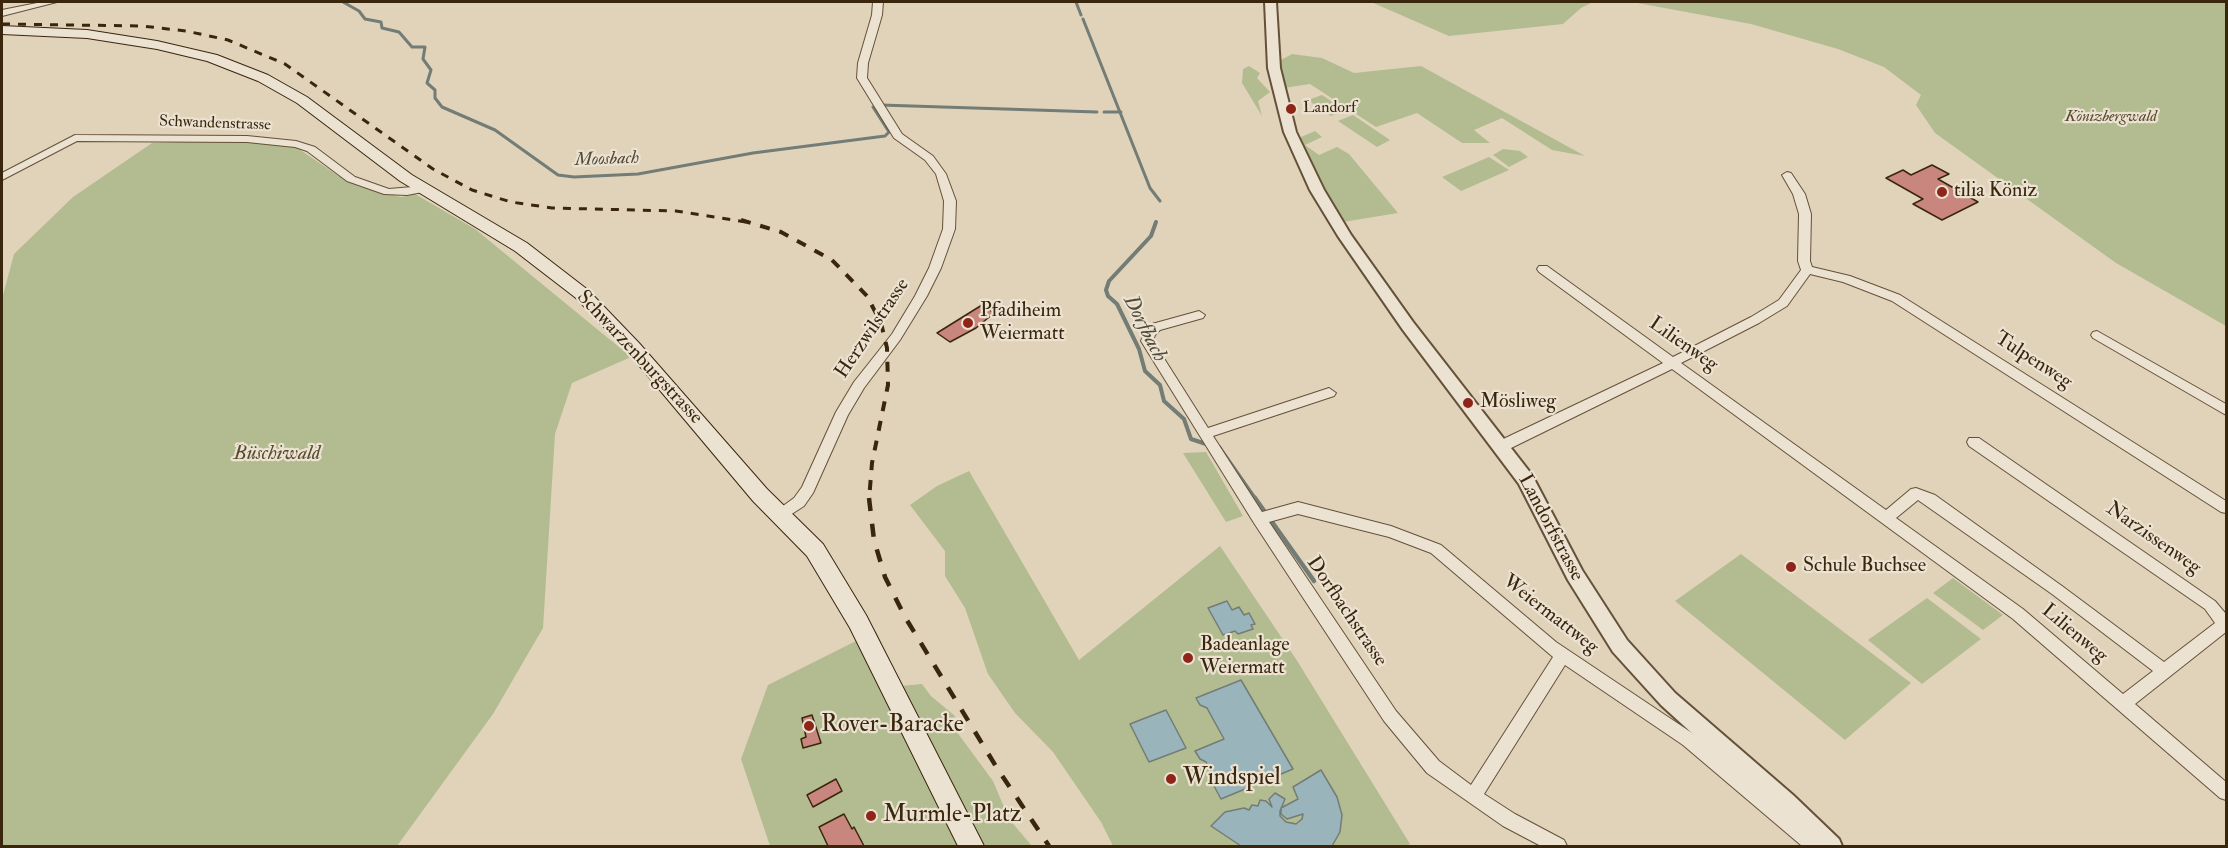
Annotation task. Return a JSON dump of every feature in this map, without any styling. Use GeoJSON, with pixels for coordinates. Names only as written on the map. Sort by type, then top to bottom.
{"type":"FeatureCollection","features":[{"type":"Feature","properties":{"kind":"main road","name":"Schwarzenburgstrasse"},"geometry":{"type":"LineString","coordinates":[[2,30],[72,33],[133,40],[186,51],[244,70],[302,100],[390,167],[521,247],[582,294],[633,347],[760,495],[815,550],[846,603],[971,846]]}},
{"type":"Feature","properties":{"kind":"street"},"geometry":{"type":"LineString","coordinates":[[2,13],[52,2]]}},
{"type":"Feature","properties":{"kind":"street","name":"Herzwilstrasse"},"geometry":{"type":"LineString","coordinates":[[780,515],[799,502],[808,489],[828,443],[858,385],[896,337],[921,296],[935,268],[949,229],[950,201],[941,174],[929,158],[898,136],[862,78],[862,63],[877,15],[878,2]]}},
{"type":"Feature","properties":{"kind":"street","name":"Landorfstrasse"},"geometry":{"type":"LineString","coordinates":[[1270,2],[1276,83],[1295,144],[1317,190],[1382,290],[1502,446],[1535,494],[1591,603],[1628,655],[1668,699],[1785,802],[1831,846]]}},
{"type":"Feature","properties":{"kind":"street","name":"Schwandenstrasse"},"geometry":{"type":"LineString","coordinates":[[2,177],[75,138],[247,139],[296,144],[311,149],[351,179],[388,192],[423,189]]}},
{"type":"Feature","properties":{"kind":"street"},"geometry":{"type":"LineString","coordinates":[[1502,446],[1659,371],[1671,362],[1772,311],[1790,295],[1807,270],[1804,261],[1805,214],[1799,194],[1787,175]]}},
{"type":"Feature","properties":{"kind":"street","name":"Lilienweg"},"geometry":{"type":"LineString","coordinates":[[1543,269],[2034,626],[2226,792]]}},
{"type":"Feature","properties":{"kind":"street","name":"Tulpenweg"},"geometry":{"type":"LineString","coordinates":[[1807,270],[1846,279],[1896,298],[2226,508]]}},
{"type":"Feature","properties":{"kind":"street","name":"Dorfbachstrasse"},"geometry":{"type":"LineString","coordinates":[[1199,315],[1156,327],[1149,333],[1148,341],[1258,519],[1390,716],[1433,767],[1509,820],[1558,846]]}},
{"type":"Feature","properties":{"kind":"street"},"geometry":{"type":"LineString","coordinates":[[2097,335],[2226,410]]}},
{"type":"Feature","properties":{"kind":"street"},"geometry":{"type":"LineString","coordinates":[[1204,434],[1329,393]]}},
{"type":"Feature","properties":{"kind":"street","name":"Narzissenweg"},"geometry":{"type":"LineString","coordinates":[[1974,442],[2210,605],[2225,624],[2123,704]]}},
{"type":"Feature","properties":{"kind":"street","name":"Lilienweg"},"geometry":{"type":"LineString","coordinates":[[1885,519],[1916,493],[1930,500],[2057,590],[2164,671]]}},
{"type":"Feature","properties":{"kind":"street","name":"Weiermattweg"},"geometry":{"type":"LineString","coordinates":[[1258,519],[1298,508],[1391,532],[1436,549],[1562,656],[1689,740],[1815,846]]}},
{"type":"Feature","properties":{"kind":"street"},"geometry":{"type":"LineString","coordinates":[[1473,796],[1562,656]]}},
{"type":"Feature","properties":{"kind":"green space"},"geometry":{"type":"Polygon","coordinates":[[[1371,2],[1593,2],[1581,8],[1563,24],[1449,36],[1371,2]]]}},
{"type":"Feature","properties":{"kind":"green space","name":"Könizbergwald"},"geometry":{"type":"Polygon","coordinates":[[[1632,2],[2226,2],[2226,326],[2116,263],[1935,133],[1916,105],[1921,95],[1884,67],[1838,49],[1751,24],[1632,2]]]}},
{"type":"Feature","properties":{"kind":"green space"},"geometry":{"type":"Polygon","coordinates":[[[1292,54],[1322,58],[1354,73],[1421,66],[1585,156],[1552,150],[1502,118],[1474,130],[1490,143],[1462,143],[1417,113],[1376,127],[1310,84],[1284,88],[1279,61],[1292,54]]]}},
{"type":"Feature","properties":{"kind":"green space"},"geometry":{"type":"Polygon","coordinates":[[[1249,66],[1260,73],[1257,78],[1270,92],[1258,101],[1262,116],[1242,83],[1243,69],[1249,66]]]}},
{"type":"Feature","properties":{"kind":"green space"},"geometry":{"type":"Polygon","coordinates":[[[1322,95],[1345,110],[1331,116],[1308,100],[1322,95]]]}},
{"type":"Feature","properties":{"kind":"green space"},"geometry":{"type":"Polygon","coordinates":[[[1353,115],[1390,140],[1377,147],[1338,121],[1353,115]]]}},
{"type":"Feature","properties":{"kind":"green space"},"geometry":{"type":"Polygon","coordinates":[[[1315,131],[1322,137],[1305,145],[1319,155],[1337,147],[1349,154],[1398,213],[1343,222],[1322,189],[1299,138],[1315,131]]]}},
{"type":"Feature","properties":{"kind":"green space","name":"Büschiwald"},"geometry":{"type":"Polygon","coordinates":[[[226,140],[296,147],[337,175],[358,186],[401,197],[415,194],[475,229],[631,357],[572,383],[555,434],[543,628],[493,714],[397,846],[2,846],[2,299],[14,254],[73,197],[152,143],[226,140]]]}},
{"type":"Feature","properties":{"kind":"green space"},"geometry":{"type":"Polygon","coordinates":[[[1503,149],[1520,151],[1528,157],[1509,167],[1493,155],[1503,149]]]}},
{"type":"Feature","properties":{"kind":"green space"},"geometry":{"type":"Polygon","coordinates":[[[1489,157],[1509,170],[1461,191],[1442,177],[1489,157]]]}},
{"type":"Feature","properties":{"kind":"green space"},"geometry":{"type":"Polygon","coordinates":[[[1206,452],[1243,516],[1226,522],[1183,453],[1206,452]]]}},
{"type":"Feature","properties":{"kind":"green space","name":"Badeanlage Weiermatt"},"geometry":{"type":"Polygon","coordinates":[[[969,471],[1079,660],[1220,546],[1296,659],[1410,844],[1407,846],[1113,846],[1101,822],[1053,752],[1015,713],[988,674],[965,608],[945,576],[945,551],[910,505],[937,486],[969,471]]]}},
{"type":"Feature","properties":{"kind":"green space"},"geometry":{"type":"Polygon","coordinates":[[[1741,554],[1911,683],[1845,740],[1675,601],[1741,554]]]}},
{"type":"Feature","properties":{"kind":"green space"},"geometry":{"type":"Polygon","coordinates":[[[1953,578],[2003,615],[1983,630],[1933,593],[1953,578]]]}},
{"type":"Feature","properties":{"kind":"green space"},"geometry":{"type":"Polygon","coordinates":[[[1927,598],[1981,639],[1922,684],[1868,640],[1927,598]]]}},
{"type":"Feature","properties":{"kind":"green space"},"geometry":{"type":"Polygon","coordinates":[[[876,631],[901,686],[922,684],[931,696],[955,716],[951,724],[993,781],[1009,819],[1032,846],[770,846],[741,759],[768,685],[876,631]]]}},
{"type":"Feature","properties":{"kind":"water"},"geometry":{"type":"Polygon","coordinates":[[[1227,601],[1232,610],[1239,607],[1244,615],[1249,613],[1255,624],[1251,625],[1253,629],[1238,634],[1235,631],[1223,635],[1208,608],[1227,601]]]}},
{"type":"Feature","properties":{"kind":"water"},"geometry":{"type":"Polygon","coordinates":[[[1241,680],[1293,769],[1221,799],[1213,784],[1215,778],[1206,762],[1200,759],[1195,751],[1224,739],[1207,708],[1200,705],[1196,698],[1241,680]]]}},
{"type":"Feature","properties":{"kind":"water"},"geometry":{"type":"Polygon","coordinates":[[[1166,710],[1186,748],[1149,762],[1130,724],[1166,710]]]}},
{"type":"Feature","properties":{"kind":"water"},"geometry":{"type":"Polygon","coordinates":[[[1321,770],[1337,797],[1342,815],[1340,832],[1332,846],[1241,846],[1211,826],[1225,812],[1244,808],[1249,810],[1252,805],[1258,806],[1260,800],[1266,801],[1272,807],[1269,799],[1275,793],[1285,799],[1281,808],[1298,799],[1293,787],[1321,770]],[[1281,809],[1280,816],[1286,822],[1296,824],[1302,819],[1303,814],[1287,819],[1281,814],[1281,809]]]}},
{"type":"Feature","properties":{"kind":"building","name":"tilia Köniz"},"geometry":{"type":"Polygon","coordinates":[[[1932,165],[1949,174],[1938,179],[1978,202],[1942,220],[1913,204],[1923,199],[1886,178],[1903,170],[1911,175],[1932,165]]]}},
{"type":"Feature","properties":{"kind":"building","name":"Pfadiheim Weiermatt"},"geometry":{"type":"Polygon","coordinates":[[[982,305],[994,313],[976,328],[950,342],[937,333],[982,305]]]}},
{"type":"Feature","properties":{"kind":"building","name":"Rover-Baracke"},"geometry":{"type":"Polygon","coordinates":[[[812,715],[821,743],[803,748],[801,739],[806,737],[802,718],[812,715]]]}},
{"type":"Feature","properties":{"kind":"building"},"geometry":{"type":"Polygon","coordinates":[[[836,779],[842,791],[813,807],[807,795],[836,779]]]}},
{"type":"Feature","properties":{"kind":"building"},"geometry":{"type":"Polygon","coordinates":[[[844,814],[864,846],[828,846],[819,827],[844,814]]]}},
{"type":"Feature","properties":{"kind":"waterway","name":"Moosbach"},"geometry":{"type":"LineString","coordinates":[[343,2],[359,11],[365,19],[381,22],[382,28],[399,32],[412,47],[425,47],[423,59],[431,70],[427,83],[435,90],[435,98],[442,107],[495,130],[558,175],[574,177],[638,174],[753,153],[885,136],[889,132],[873,107]]}},
{"type":"Feature","properties":{"kind":"waterway","name":"Dorfbach"},"geometry":{"type":"LineString","coordinates":[[1076,2],[1081,15]]}},
{"type":"Feature","properties":{"kind":"waterway","name":"Dorfbach"},"geometry":{"type":"LineString","coordinates":[[1083,19],[1120,112]]}},
{"type":"Feature","properties":{"kind":"waterway","name":"Moosbach"},"geometry":{"type":"LineString","coordinates":[[881,105],[1097,112]]}},
{"type":"Feature","properties":{"kind":"waterway","name":"Moosbach"},"geometry":{"type":"LineString","coordinates":[[1104,112],[1120,112]]}},
{"type":"Feature","properties":{"kind":"waterway","name":"Dorfbach"},"geometry":{"type":"LineString","coordinates":[[1120,112],[1150,188],[1160,201]]}},
{"type":"Feature","properties":{"kind":"waterway","name":"Dorfbach"},"geometry":{"type":"LineString","coordinates":[[1156,222],[1151,236],[1109,281],[1106,290],[1108,296],[1117,304],[1139,349],[1145,371],[1160,385],[1164,401],[1184,419],[1191,439],[1206,444]]}},
{"type":"Feature","properties":{"kind":"waterway","name":"Dorfbach"},"geometry":{"type":"LineString","coordinates":[[1219,447],[1256,500]]}},
{"type":"Feature","properties":{"kind":"waterway","name":"Dorfbach"},"geometry":{"type":"LineString","coordinates":[[1255,498],[1314,581]]}},
{"type":"Feature","properties":{"kind":"railway"},"geometry":{"type":"LineString","coordinates":[[2,24],[142,26],[186,31],[228,40],[285,64],[433,169],[472,190],[511,202],[552,208],[676,211],[746,222]]}},
{"type":"Feature","properties":{"kind":"railway"},"geometry":{"type":"LineString","coordinates":[[741,220],[781,232],[832,260],[867,296],[881,323],[887,348],[888,385],[872,463],[869,499]]}},
{"type":"Feature","properties":{"kind":"railway"},"geometry":{"type":"LineString","coordinates":[[869,499],[874,540],[885,577],[905,617],[997,768],[1049,846]]}},
{"type":"Feature","properties":{"kind":"place","name":"Landorf"},"geometry":{"type":"Point","coordinates":[1291,109]}},
{"type":"Feature","properties":{"kind":"place","name":"tilia Köniz"},"geometry":{"type":"Point","coordinates":[1942,192]}},
{"type":"Feature","properties":{"kind":"place","name":"Pfadiheim Weiermatt"},"geometry":{"type":"Point","coordinates":[968,323]}},
{"type":"Feature","properties":{"kind":"place","name":"Mösliweg"},"geometry":{"type":"Point","coordinates":[1468,403]}},
{"type":"Feature","properties":{"kind":"place","name":"Schule Buchsee"},"geometry":{"type":"Point","coordinates":[1791,567]}},
{"type":"Feature","properties":{"kind":"place","name":"Badeanlage Weiermatt"},"geometry":{"type":"Point","coordinates":[1188,658]}},
{"type":"Feature","properties":{"kind":"place","name":"Rover-Baracke"},"geometry":{"type":"Point","coordinates":[809,726]}},
{"type":"Feature","properties":{"kind":"place","name":"Windspiel"},"geometry":{"type":"Point","coordinates":[1171,779]}},
{"type":"Feature","properties":{"kind":"place","name":"Murmle-Platz"},"geometry":{"type":"Point","coordinates":[871,816]}}]}
